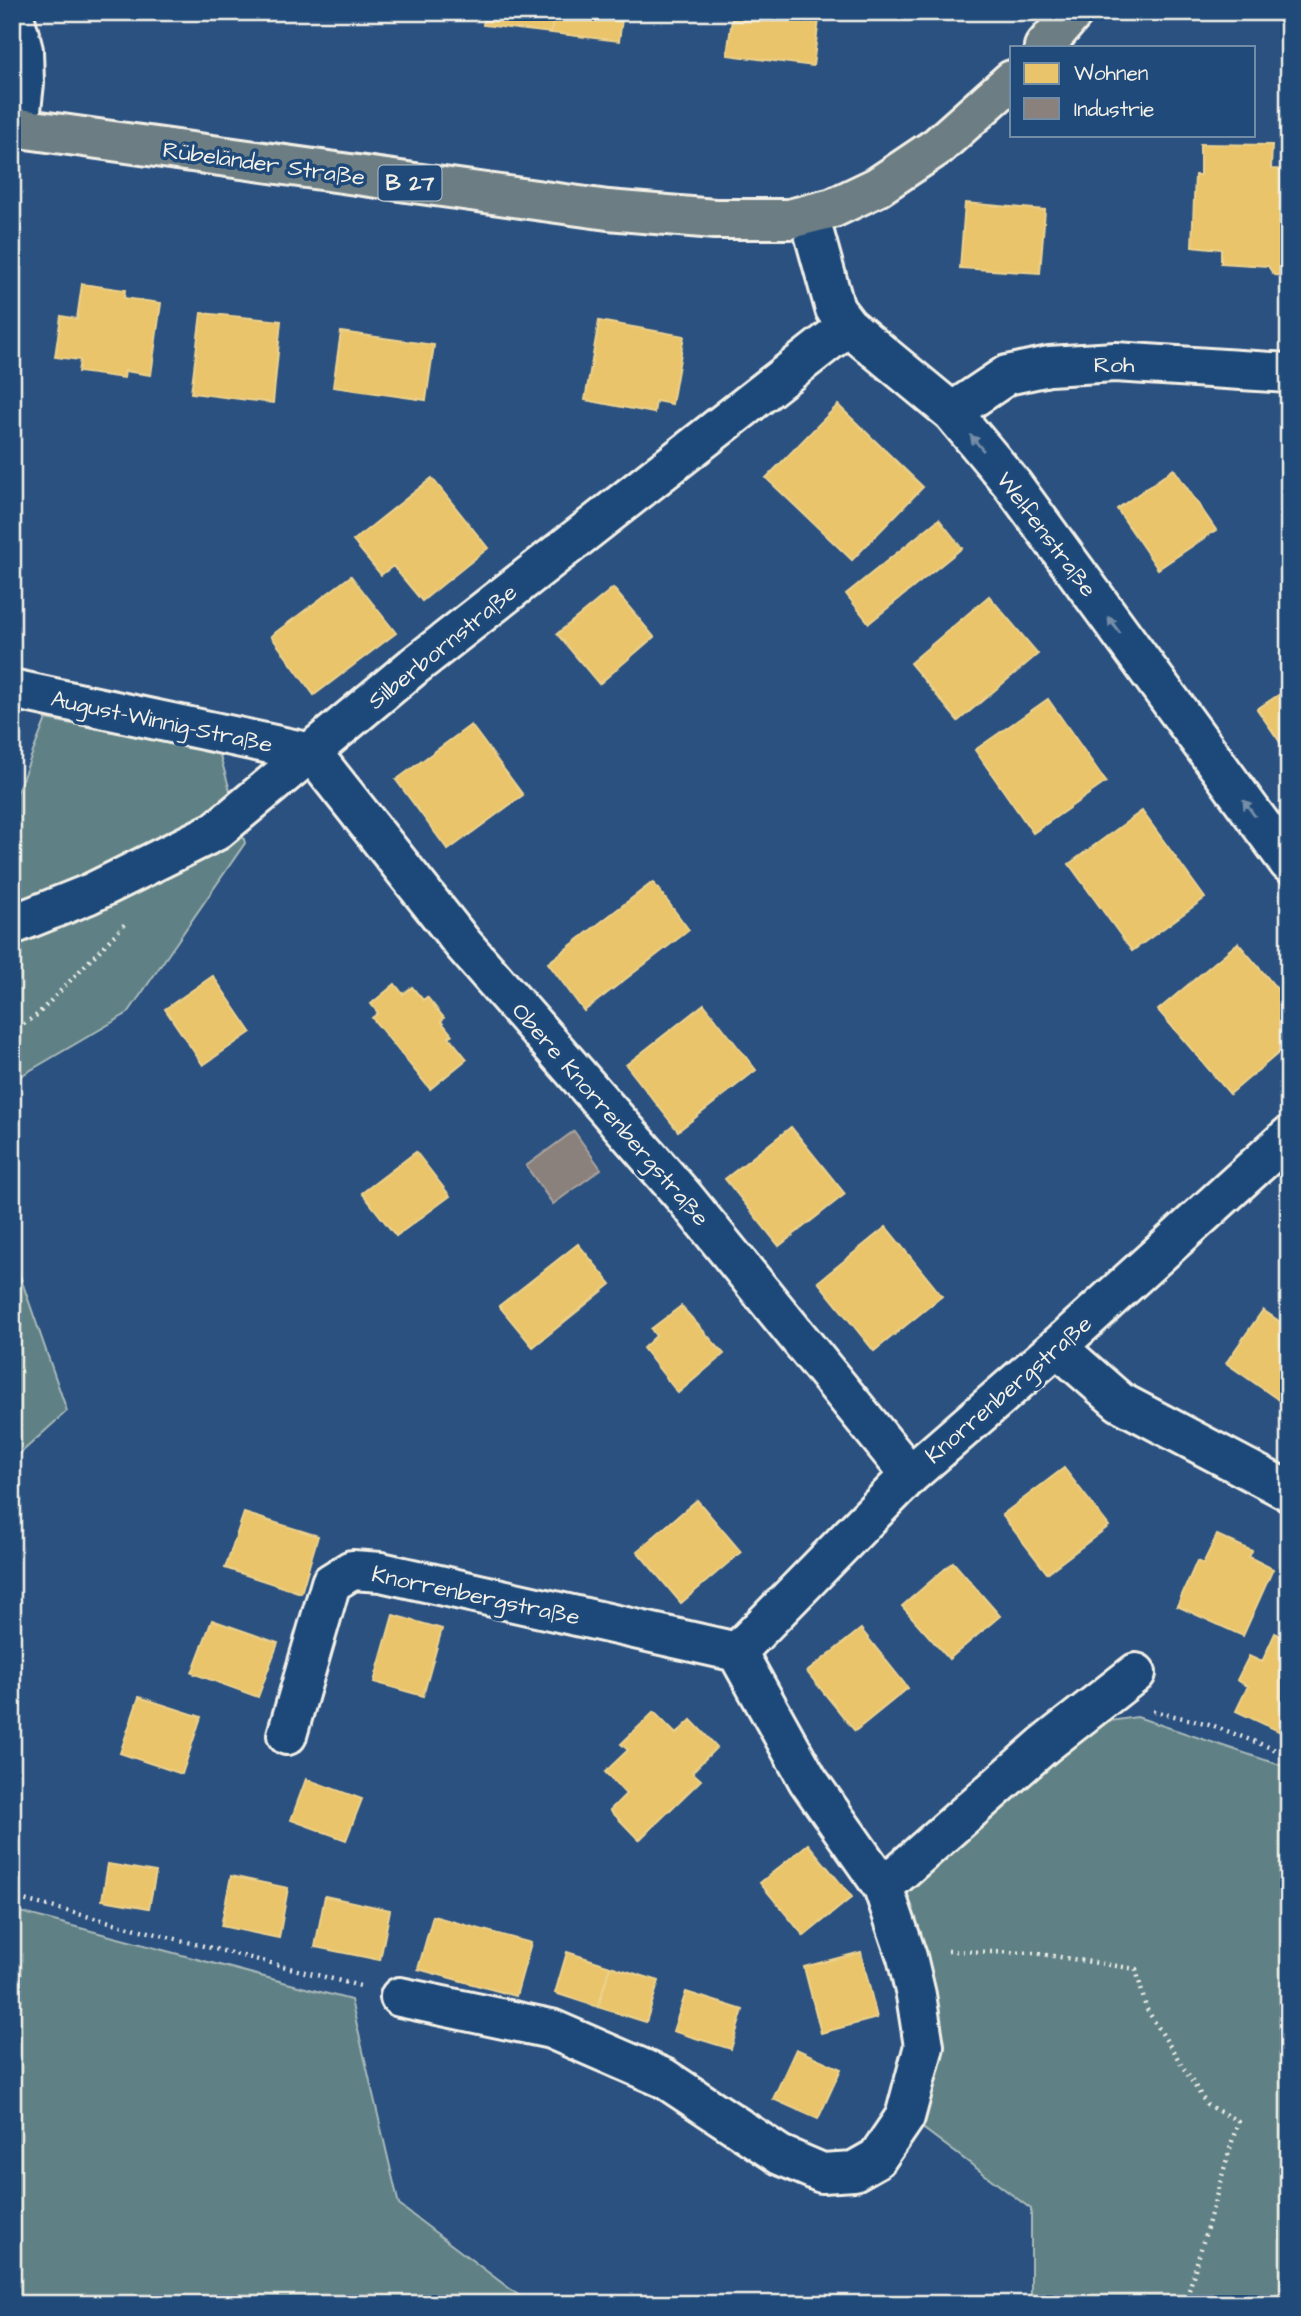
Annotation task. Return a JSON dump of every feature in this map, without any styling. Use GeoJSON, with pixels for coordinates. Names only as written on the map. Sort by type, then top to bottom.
{"type":"FeatureCollection","features":[{"type":"Feature","properties":{"kind":"main road"},"geometry":{"type":"LineString","coordinates":[[1045,46],[1074,12]]}},
{"type":"Feature","properties":{"kind":"main road","name":"B 27"},"geometry":{"type":"LineString","coordinates":[[809,215],[855,198],[908,168],[965,124],[1010,82]]}},
{"type":"Feature","properties":{"kind":"main road","name":"Rübeländer Straße"},"geometry":{"type":"LineString","coordinates":[[16,127],[608,210],[715,219],[789,219],[809,215]]}},
{"type":"Feature","properties":{"kind":"street"},"geometry":{"type":"LineString","coordinates":[[13,12],[23,50],[24,83],[16,127]]}},
{"type":"Feature","properties":{"kind":"street","name":"Welfenstraße"},"geometry":{"type":"LineString","coordinates":[[809,215],[835,309],[848,326],[952,412],[1012,484],[1289,863]]}},
{"type":"Feature","properties":{"kind":"street","name":"Silberbornstraße"},"geometry":{"type":"LineString","coordinates":[[12,925],[89,894],[216,831],[414,666],[848,326]]}},
{"type":"Feature","properties":{"kind":"street","name":"Roh"},"geometry":{"type":"LineString","coordinates":[[952,412],[1007,375],[1049,366],[1115,362],[1289,373]]}},
{"type":"Feature","properties":{"kind":"street","name":"August-Winnig-Straße"},"geometry":{"type":"LineString","coordinates":[[12,690],[312,753]]}},
{"type":"Feature","properties":{"kind":"street","name":"Obere Knorrenbergstraße"},"geometry":{"type":"LineString","coordinates":[[312,753],[463,944],[685,1198],[911,1475]]}},
{"type":"Feature","properties":{"kind":"street","name":"Knorrenbergstraße"},"geometry":{"type":"LineString","coordinates":[[288,1735],[331,1583],[352,1570],[381,1572],[737,1651],[911,1475],[1057,1347],[1289,1136]]}},
{"type":"Feature","properties":{"kind":"street"},"geometry":{"type":"LineString","coordinates":[[1057,1347],[1120,1402],[1289,1491]]}},
{"type":"Feature","properties":{"kind":"street"},"geometry":{"type":"LineString","coordinates":[[400,1997],[551,2029],[664,2078],[780,2155],[822,2173],[854,2171],[877,2158],[905,2117],[924,2046],[907,1957],[883,1887],[808,1780],[737,1651]]}},
{"type":"Feature","properties":{"kind":"street"},"geometry":{"type":"LineString","coordinates":[[883,1887],[1044,1745],[1136,1673]]}},
{"type":"Feature","properties":{"kind":"path"},"geometry":{"type":"LineString","coordinates":[[12,1032],[37,1015],[131,918]]}},
{"type":"Feature","properties":{"kind":"path"},"geometry":{"type":"LineString","coordinates":[[1151,1711],[1209,1724],[1289,1755]]}},
{"type":"Feature","properties":{"kind":"path"},"geometry":{"type":"LineString","coordinates":[[12,1897],[400,1997]]}},
{"type":"Feature","properties":{"kind":"path"},"geometry":{"type":"LineString","coordinates":[[940,1950],[1034,1953],[1136,1969],[1146,2008],[1207,2105],[1238,2121],[1185,2304]]}},
{"type":"Feature","properties":{"kind":"green space"},"geometry":{"type":"Polygon","coordinates":[[[46,719],[219,752],[245,843],[128,1013],[12,1081],[12,805],[46,719]]]}},
{"type":"Feature","properties":{"kind":"green space"},"geometry":{"type":"Polygon","coordinates":[[[12,1253],[67,1411],[12,1461],[12,1253]]]}},
{"type":"Feature","properties":{"kind":"green space"},"geometry":{"type":"Polygon","coordinates":[[[1137,1717],[1289,1768],[1289,2304],[1031,2304],[1031,2209],[920,2126],[943,2047],[900,1884],[1090,1724],[1137,1717]]]}},
{"type":"Feature","properties":{"kind":"green space"},"geometry":{"type":"Polygon","coordinates":[[[12,1900],[16,1911],[351,2000],[399,2205],[530,2304],[12,2304],[12,1900]]]}},
{"type":"Feature","properties":{"kind":"building: Wohnen"},"geometry":{"type":"Polygon","coordinates":[[[485,12],[554,12],[551,33],[483,25],[485,12]]]}},
{"type":"Feature","properties":{"kind":"building: Wohnen"},"geometry":{"type":"Polygon","coordinates":[[[554,12],[623,12],[619,41],[551,33],[554,12]]]}},
{"type":"Feature","properties":{"kind":"building: Wohnen"},"geometry":{"type":"Polygon","coordinates":[[[733,12],[820,12],[813,66],[727,55],[733,12]]]}},
{"type":"Feature","properties":{"kind":"building: Wohnen"},"geometry":{"type":"Polygon","coordinates":[[[1200,144],[1272,145],[1271,169],[1289,170],[1289,276],[1274,275],[1268,266],[1221,263],[1221,249],[1192,246],[1195,175],[1200,175],[1200,144]]]}},
{"type":"Feature","properties":{"kind":"building: Wohnen"},"geometry":{"type":"Polygon","coordinates":[[[965,203],[1045,210],[1040,273],[960,268],[965,203]]]}},
{"type":"Feature","properties":{"kind":"building: Wohnen"},"geometry":{"type":"Polygon","coordinates":[[[82,284],[125,290],[124,298],[161,303],[151,375],[125,371],[124,378],[78,372],[80,360],[55,357],[61,316],[77,319],[82,284]]]}},
{"type":"Feature","properties":{"kind":"building: Wohnen"},"geometry":{"type":"Polygon","coordinates":[[[201,313],[281,321],[273,403],[191,393],[201,313]]]}},
{"type":"Feature","properties":{"kind":"building: Wohnen"},"geometry":{"type":"Polygon","coordinates":[[[599,321],[684,336],[672,404],[656,401],[654,413],[585,400],[599,321]]]}},
{"type":"Feature","properties":{"kind":"building: Wohnen"},"geometry":{"type":"Polygon","coordinates":[[[341,332],[434,345],[426,400],[333,387],[341,332]]]}},
{"type":"Feature","properties":{"kind":"building: Wohnen"},"geometry":{"type":"Polygon","coordinates":[[[838,405],[923,487],[852,560],[766,478],[838,405]]]}},
{"type":"Feature","properties":{"kind":"building: Wohnen"},"geometry":{"type":"Polygon","coordinates":[[[1174,469],[1216,530],[1158,569],[1117,509],[1174,469]]]}},
{"type":"Feature","properties":{"kind":"building: Wohnen"},"geometry":{"type":"Polygon","coordinates":[[[432,478],[488,548],[422,601],[393,566],[381,575],[353,541],[432,478]]]}},
{"type":"Feature","properties":{"kind":"building: Wohnen"},"geometry":{"type":"Polygon","coordinates":[[[939,519],[962,548],[869,623],[846,594],[939,519]]]}},
{"type":"Feature","properties":{"kind":"building: Wohnen"},"geometry":{"type":"Polygon","coordinates":[[[351,576],[396,633],[314,695],[271,636],[351,576]]]}},
{"type":"Feature","properties":{"kind":"building: Wohnen"},"geometry":{"type":"Polygon","coordinates":[[[613,588],[654,637],[599,684],[557,634],[613,588]]]}},
{"type":"Feature","properties":{"kind":"building: Wohnen"},"geometry":{"type":"Polygon","coordinates":[[[989,596],[1038,654],[958,721],[910,663],[989,596]]]}},
{"type":"Feature","properties":{"kind":"building: Wohnen"},"geometry":{"type":"Polygon","coordinates":[[[1289,688],[1289,755],[1257,709],[1289,688]]]}},
{"type":"Feature","properties":{"kind":"building: Wohnen"},"geometry":{"type":"Polygon","coordinates":[[[1048,699],[1106,782],[1033,833],[975,750],[1048,699]]]}},
{"type":"Feature","properties":{"kind":"building: Wohnen"},"geometry":{"type":"Polygon","coordinates":[[[471,725],[523,795],[448,850],[396,780],[471,725]]]}},
{"type":"Feature","properties":{"kind":"building: Wohnen"},"geometry":{"type":"Polygon","coordinates":[[[1142,811],[1205,898],[1132,951],[1069,864],[1142,811]]]}},
{"type":"Feature","properties":{"kind":"building: Wohnen"},"geometry":{"type":"Polygon","coordinates":[[[653,882],[689,930],[584,1011],[548,963],[653,882]]]}},
{"type":"Feature","properties":{"kind":"building: Wohnen"},"geometry":{"type":"Polygon","coordinates":[[[1238,943],[1289,1003],[1289,1044],[1230,1094],[1158,1010],[1238,943]]]}},
{"type":"Feature","properties":{"kind":"building: Wohnen"},"geometry":{"type":"Polygon","coordinates":[[[213,976],[251,1032],[203,1065],[165,1009],[213,976]]]}},
{"type":"Feature","properties":{"kind":"building: Wohnen"},"geometry":{"type":"Polygon","coordinates":[[[395,984],[403,994],[412,987],[423,1000],[427,997],[444,1018],[441,1021],[452,1035],[449,1037],[467,1059],[430,1089],[372,1018],[378,1013],[371,1004],[395,984]]]}},
{"type":"Feature","properties":{"kind":"building: Wohnen"},"geometry":{"type":"Polygon","coordinates":[[[704,1004],[756,1070],[678,1131],[626,1065],[704,1004]]]}},
{"type":"Feature","properties":{"kind":"building: Wohnen"},"geometry":{"type":"Polygon","coordinates":[[[791,1127],[845,1194],[779,1246],[725,1179],[791,1127]]]}},
{"type":"Feature","properties":{"kind":"building: Wohnen"},"geometry":{"type":"Polygon","coordinates":[[[416,1152],[450,1196],[396,1236],[362,1193],[416,1152]]]}},
{"type":"Feature","properties":{"kind":"building: Wohnen"},"geometry":{"type":"Polygon","coordinates":[[[886,1227],[942,1296],[874,1351],[818,1282],[886,1227]]]}},
{"type":"Feature","properties":{"kind":"building: Wohnen"},"geometry":{"type":"Polygon","coordinates":[[[578,1244],[611,1284],[533,1347],[499,1306],[578,1244]]]}},
{"type":"Feature","properties":{"kind":"building: Wohnen"},"geometry":{"type":"Polygon","coordinates":[[[681,1306],[724,1354],[678,1393],[643,1348],[656,1336],[651,1329],[681,1306]]]}},
{"type":"Feature","properties":{"kind":"building: Wohnen"},"geometry":{"type":"Polygon","coordinates":[[[1263,1310],[1289,1328],[1289,1401],[1286,1405],[1226,1363],[1263,1310]]]}},
{"type":"Feature","properties":{"kind":"building: Wohnen"},"geometry":{"type":"Polygon","coordinates":[[[1064,1468],[1109,1526],[1047,1573],[1002,1515],[1064,1468]]]}},
{"type":"Feature","properties":{"kind":"building: Wohnen"},"geometry":{"type":"Polygon","coordinates":[[[697,1500],[741,1552],[681,1603],[637,1551],[697,1500]]]}},
{"type":"Feature","properties":{"kind":"building: Wohnen"},"geometry":{"type":"Polygon","coordinates":[[[244,1513],[318,1536],[301,1593],[225,1568],[244,1513]]]}},
{"type":"Feature","properties":{"kind":"building: Wohnen"},"geometry":{"type":"Polygon","coordinates":[[[1217,1535],[1252,1551],[1249,1557],[1273,1569],[1243,1636],[1177,1606],[1197,1561],[1203,1564],[1217,1535]]]}},
{"type":"Feature","properties":{"kind":"building: Wohnen"},"geometry":{"type":"Polygon","coordinates":[[[953,1562],[1000,1616],[949,1659],[902,1606],[953,1562]]]}},
{"type":"Feature","properties":{"kind":"building: Wohnen"},"geometry":{"type":"Polygon","coordinates":[[[393,1615],[442,1629],[423,1696],[374,1682],[393,1615]]]}},
{"type":"Feature","properties":{"kind":"building: Wohnen"},"geometry":{"type":"Polygon","coordinates":[[[212,1620],[278,1643],[258,1697],[192,1673],[212,1620]]]}},
{"type":"Feature","properties":{"kind":"building: Wohnen"},"geometry":{"type":"Polygon","coordinates":[[[861,1629],[908,1688],[855,1731],[807,1672],[861,1629]]]}},
{"type":"Feature","properties":{"kind":"building: Wohnen"},"geometry":{"type":"Polygon","coordinates":[[[1275,1633],[1289,1640],[1289,1736],[1236,1711],[1248,1686],[1237,1680],[1249,1656],[1262,1662],[1275,1633]]]}},
{"type":"Feature","properties":{"kind":"building: Wohnen"},"geometry":{"type":"Polygon","coordinates":[[[139,1697],[201,1717],[182,1774],[120,1753],[139,1697]]]}},
{"type":"Feature","properties":{"kind":"building: Wohnen"},"geometry":{"type":"Polygon","coordinates":[[[654,1712],[676,1734],[691,1720],[717,1747],[692,1772],[701,1780],[639,1840],[610,1810],[626,1794],[605,1772],[628,1750],[621,1744],[654,1712]]]}},
{"type":"Feature","properties":{"kind":"building: Wohnen"},"geometry":{"type":"Polygon","coordinates":[[[306,1779],[362,1799],[346,1840],[291,1820],[306,1779]]]}},
{"type":"Feature","properties":{"kind":"building: Wohnen"},"geometry":{"type":"Polygon","coordinates":[[[808,1844],[852,1897],[804,1936],[760,1883],[808,1844]]]}},
{"type":"Feature","properties":{"kind":"building: Wohnen"},"geometry":{"type":"Polygon","coordinates":[[[108,1864],[156,1872],[149,1908],[102,1900],[108,1864]]]}},
{"type":"Feature","properties":{"kind":"building: Wohnen"},"geometry":{"type":"Polygon","coordinates":[[[231,1876],[288,1888],[279,1938],[221,1926],[231,1876]]]}},
{"type":"Feature","properties":{"kind":"building: Wohnen"},"geometry":{"type":"Polygon","coordinates":[[[325,1896],[390,1910],[380,1960],[315,1947],[325,1896]]]}},
{"type":"Feature","properties":{"kind":"building: Wohnen"},"geometry":{"type":"Polygon","coordinates":[[[433,1916],[531,1943],[516,1996],[418,1969],[433,1916]]]}},
{"type":"Feature","properties":{"kind":"building: Wohnen"},"geometry":{"type":"Polygon","coordinates":[[[567,1952],[610,1966],[598,2007],[555,1993],[567,1952]]]}},
{"type":"Feature","properties":{"kind":"building: Wohnen"},"geometry":{"type":"Polygon","coordinates":[[[861,1952],[877,2018],[821,2033],[804,1967],[861,1952]]]}},
{"type":"Feature","properties":{"kind":"building: Wohnen"},"geometry":{"type":"Polygon","coordinates":[[[610,1966],[659,1981],[646,2022],[598,2007],[610,1966]]]}},
{"type":"Feature","properties":{"kind":"building: Wohnen"},"geometry":{"type":"Polygon","coordinates":[[[686,1992],[743,2010],[731,2049],[673,2031],[686,1992]]]}},
{"type":"Feature","properties":{"kind":"building: Wohnen"},"geometry":{"type":"Polygon","coordinates":[[[796,2049],[841,2069],[818,2119],[773,2099],[796,2049]]]}},
{"type":"Feature","properties":{"kind":"building: Wohnen"},"geometry":{"type":"Polygon","coordinates":[[[767,2299],[811,2304],[767,2304],[767,2299]]]}},
{"type":"Feature","properties":{"kind":"building: Industrie"},"geometry":{"type":"Polygon","coordinates":[[[574,1131],[601,1169],[553,1204],[526,1166],[574,1131]]]}}]}
